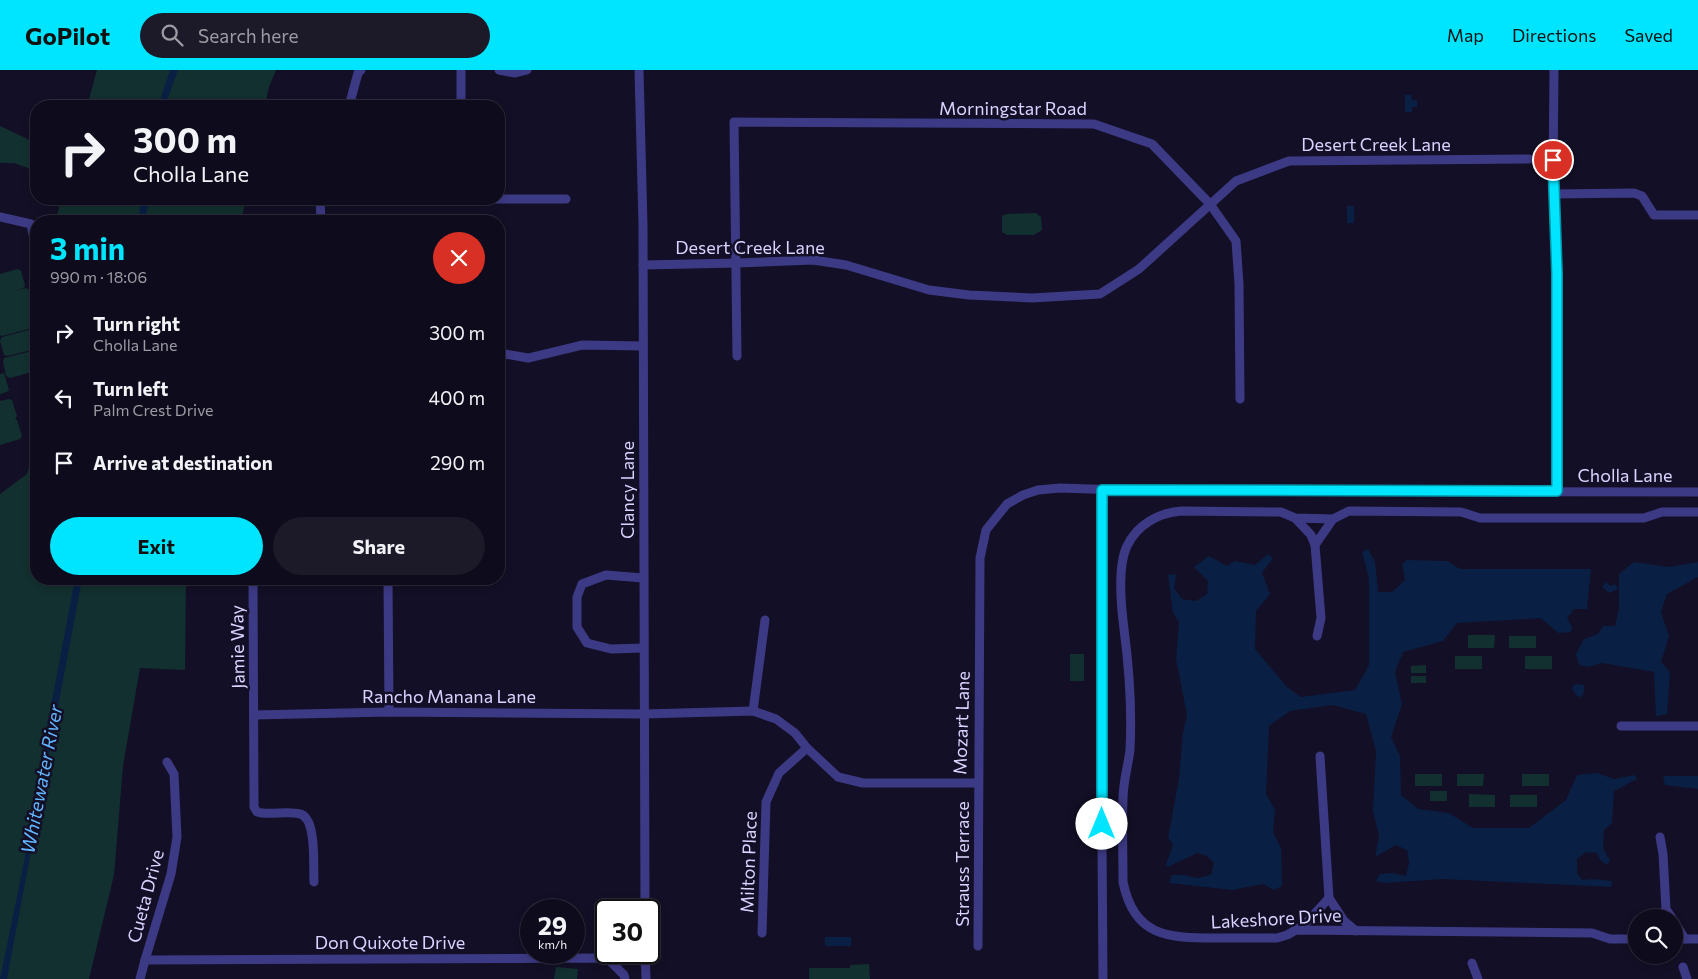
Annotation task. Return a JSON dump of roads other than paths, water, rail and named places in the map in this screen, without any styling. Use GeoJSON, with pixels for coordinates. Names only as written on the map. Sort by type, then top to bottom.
{"type":"FeatureCollection","features":[{"type":"Feature","properties":{"kind":"street"},"geometry":{"type":"LineString","coordinates":[[351,100],[358,73],[361,70]]}},
{"type":"Feature","properties":{"kind":"street"},"geometry":{"type":"LineString","coordinates":[[461,70],[461,100]]}},
{"type":"Feature","properties":{"kind":"street"},"geometry":{"type":"LineString","coordinates":[[499,70],[515,72],[527,70]]}},
{"type":"Feature","properties":{"kind":"street","name":"Clancy Lane"},"geometry":{"type":"LineString","coordinates":[[639,70],[643,264],[645,899]]}},
{"type":"Feature","properties":{"kind":"street"},"geometry":{"type":"LineString","coordinates":[[1554,70],[1554,194],[1557,274],[1557,491]]}},
{"type":"Feature","properties":{"kind":"street","name":"Morningstar Road"},"geometry":{"type":"LineString","coordinates":[[737,263],[734,122],[1094,124],[1152,144],[1210,204],[1236,241],[1239,284],[1240,399]]}},
{"type":"Feature","properties":{"kind":"street","name":"Desert Creek Lane"},"geometry":{"type":"LineString","coordinates":[[643,264],[813,260],[846,265],[928,290],[969,296],[1032,298],[1100,294],[1139,269],[1236,181],[1289,160],[1529,159]]}},
{"type":"Feature","properties":{"kind":"street"},"geometry":{"type":"LineString","coordinates":[[1554,194],[1634,193],[1642,196],[1654,215],[1698,215]]}},
{"type":"Feature","properties":{"kind":"street"},"geometry":{"type":"LineString","coordinates":[[505,199],[566,199]]}},
{"type":"Feature","properties":{"kind":"street"},"geometry":{"type":"LineString","coordinates":[[0,218],[30,224]]}},
{"type":"Feature","properties":{"kind":"street"},"geometry":{"type":"LineString","coordinates":[[737,263],[737,356]]}},
{"type":"Feature","properties":{"kind":"street"},"geometry":{"type":"LineString","coordinates":[[505,353],[528,358],[582,345],[643,346]]}},
{"type":"Feature","properties":{"kind":"street","name":"Mozart Lane"},"geometry":{"type":"LineString","coordinates":[[644,714],[753,711],[776,718],[838,776],[863,783],[978,783],[980,558],[986,530],[1007,504],[1038,490],[1060,488],[1102,490]]}},
{"type":"Feature","properties":{"kind":"street"},"geometry":{"type":"LineString","coordinates":[[1102,490],[1103,979]]}},
{"type":"Feature","properties":{"kind":"street","name":"Cholla Lane"},"geometry":{"type":"LineString","coordinates":[[1102,490],[1698,492]]}},
{"type":"Feature","properties":{"kind":"street","name":"Lakeshore Drive"},"geometry":{"type":"LineString","coordinates":[[1628,939],[1610,939],[1592,932],[1296,930],[1287,936],[1277,938],[1181,938],[1158,932],[1149,927],[1131,907],[1123,882],[1123,797],[1130,740],[1129,667],[1121,590],[1122,561],[1126,547],[1135,533],[1146,523],[1158,516],[1181,510],[1281,512],[1295,518],[1333,519],[1349,511],[1461,512],[1480,518],[1644,518],[1662,512],[1698,512]]}},
{"type":"Feature","properties":{"kind":"street"},"geometry":{"type":"LineString","coordinates":[[1295,518],[1311,535],[1315,545],[1321,618],[1317,636]]}},
{"type":"Feature","properties":{"kind":"street"},"geometry":{"type":"LineString","coordinates":[[1315,545],[1333,519]]}},
{"type":"Feature","properties":{"kind":"street"},"geometry":{"type":"LineString","coordinates":[[643,578],[606,575],[582,584],[577,597],[577,627],[587,643],[611,648],[643,648]]}},
{"type":"Feature","properties":{"kind":"street","name":"Jamie Way"},"geometry":{"type":"LineString","coordinates":[[253,585],[254,807],[257,812],[264,814],[299,813],[307,817],[312,826],[314,882]]}},
{"type":"Feature","properties":{"kind":"street"},"geometry":{"type":"LineString","coordinates":[[388,585],[388,712]]}},
{"type":"Feature","properties":{"kind":"street"},"geometry":{"type":"LineString","coordinates":[[753,711],[766,620]]}},
{"type":"Feature","properties":{"kind":"street","name":"Rancho Manana Lane"},"geometry":{"type":"LineString","coordinates":[[254,715],[388,712],[644,714]]}},
{"type":"Feature","properties":{"kind":"street"},"geometry":{"type":"LineString","coordinates":[[1621,726],[1698,726]]}},
{"type":"Feature","properties":{"kind":"street","name":"Milton Place"},"geometry":{"type":"LineString","coordinates":[[762,933],[766,802],[779,773],[807,748]]}},
{"type":"Feature","properties":{"kind":"street"},"geometry":{"type":"LineString","coordinates":[[1320,756],[1329,898],[1344,921],[1356,931]]}},
{"type":"Feature","properties":{"kind":"street","name":"Cueta Drive"},"geometry":{"type":"LineString","coordinates":[[140,979],[171,874],[177,837],[174,774],[167,762]]}},
{"type":"Feature","properties":{"kind":"street","name":"Strauss Terrace"},"geometry":{"type":"LineString","coordinates":[[978,783],[978,946]]}},
{"type":"Feature","properties":{"kind":"street"},"geometry":{"type":"LineString","coordinates":[[1660,837],[1663,854],[1666,909]]}},
{"type":"Feature","properties":{"kind":"street"},"geometry":{"type":"LineString","coordinates":[[1296,930],[1308,921],[1329,898]]}},
{"type":"Feature","properties":{"kind":"street"},"geometry":{"type":"LineString","coordinates":[[1683,934],[1686,939],[1698,939]]}},
{"type":"Feature","properties":{"kind":"street","name":"Don Quixote Drive"},"geometry":{"type":"LineString","coordinates":[[145,960],[607,958],[624,974],[626,979]]}},
{"type":"Feature","properties":{"kind":"street"},"geometry":{"type":"LineString","coordinates":[[1472,963],[1478,979]]}},
{"type":"Feature","properties":{"kind":"street"},"geometry":{"type":"LineString","coordinates":[[645,964],[646,979]]}},
{"type":"Feature","properties":{"kind":"street"},"geometry":{"type":"LineString","coordinates":[[1684,967],[1687,979]]}},
{"type":"Feature","properties":{"kind":"water"},"geometry":{"type":"Polygon","coordinates":[[[170,70],[178,70],[167,100],[160,100],[170,70]]]}},
{"type":"Feature","properties":{"kind":"water"},"geometry":{"type":"Polygon","coordinates":[[[1405,95],[1411,95],[1412,100],[1417,100],[1417,107],[1412,107],[1412,112],[1405,112],[1405,95]]]}},
{"type":"Feature","properties":{"kind":"water"},"geometry":{"type":"Polygon","coordinates":[[[140,205],[148,205],[146,215],[139,215],[140,205]]]}},
{"type":"Feature","properties":{"kind":"water"},"geometry":{"type":"Polygon","coordinates":[[[1347,206],[1354,206],[1354,223],[1347,223],[1347,206]]]}},
{"type":"Feature","properties":{"kind":"water"},"geometry":{"type":"Polygon","coordinates":[[[1368,549],[1375,562],[1378,592],[1392,592],[1405,580],[1402,564],[1407,560],[1447,561],[1460,569],[1591,569],[1587,609],[1574,609],[1567,618],[1572,627],[1571,632],[1558,633],[1541,618],[1457,623],[1443,641],[1403,652],[1395,672],[1402,704],[1391,737],[1400,756],[1401,795],[1418,809],[1449,813],[1473,828],[1529,828],[1566,800],[1577,775],[1597,773],[1614,779],[1635,775],[1637,779],[1614,791],[1612,823],[1604,830],[1603,848],[1610,861],[1607,865],[1600,860],[1597,853],[1586,852],[1577,859],[1577,873],[1582,880],[1612,881],[1611,887],[1443,879],[1384,883],[1376,881],[1380,874],[1392,873],[1406,876],[1409,863],[1407,850],[1396,845],[1375,857],[1379,836],[1373,811],[1376,751],[1366,714],[1332,705],[1290,711],[1269,726],[1266,794],[1275,810],[1273,832],[1281,848],[1282,886],[1274,890],[1263,884],[1232,890],[1169,883],[1172,875],[1198,878],[1211,875],[1214,863],[1207,856],[1197,853],[1168,867],[1166,865],[1173,845],[1168,838],[1179,778],[1183,733],[1187,715],[1176,659],[1179,622],[1173,613],[1168,575],[1176,574],[1174,588],[1182,599],[1196,601],[1207,594],[1208,581],[1194,567],[1209,556],[1227,566],[1235,561],[1255,565],[1268,554],[1273,558],[1262,573],[1270,594],[1256,611],[1255,649],[1287,687],[1301,697],[1355,690],[1369,665],[1369,579],[1362,552],[1368,549]]]}},
{"type":"Feature","properties":{"kind":"water"},"geometry":{"type":"Polygon","coordinates":[[[1634,562],[1668,567],[1698,562],[1698,577],[1667,594],[1661,612],[1669,636],[1661,662],[1670,672],[1667,714],[1656,716],[1654,672],[1602,663],[1588,667],[1579,665],[1576,654],[1584,639],[1598,634],[1603,626],[1615,626],[1619,608],[1619,574],[1634,562]]]}},
{"type":"Feature","properties":{"kind":"water"},"geometry":{"type":"Polygon","coordinates":[[[1606,582],[1610,586],[1615,584],[1618,589],[1609,593],[1602,587],[1606,582]]]}},
{"type":"Feature","properties":{"kind":"water","name":"Whitewater River"},"geometry":{"type":"Polygon","coordinates":[[[74,585],[81,585],[7,979],[0,979],[32,823],[43,748],[74,585]]]}},
{"type":"Feature","properties":{"kind":"water"},"geometry":{"type":"Polygon","coordinates":[[[1575,684],[1584,685],[1582,697],[1573,691],[1572,688],[1575,684]]]}},
{"type":"Feature","properties":{"kind":"water"},"geometry":{"type":"Polygon","coordinates":[[[1663,776],[1698,776],[1698,789],[1665,785],[1663,776]]]}},
{"type":"Feature","properties":{"kind":"water"},"geometry":{"type":"Polygon","coordinates":[[[825,937],[851,937],[851,946],[825,946],[825,937]]]}}]}
